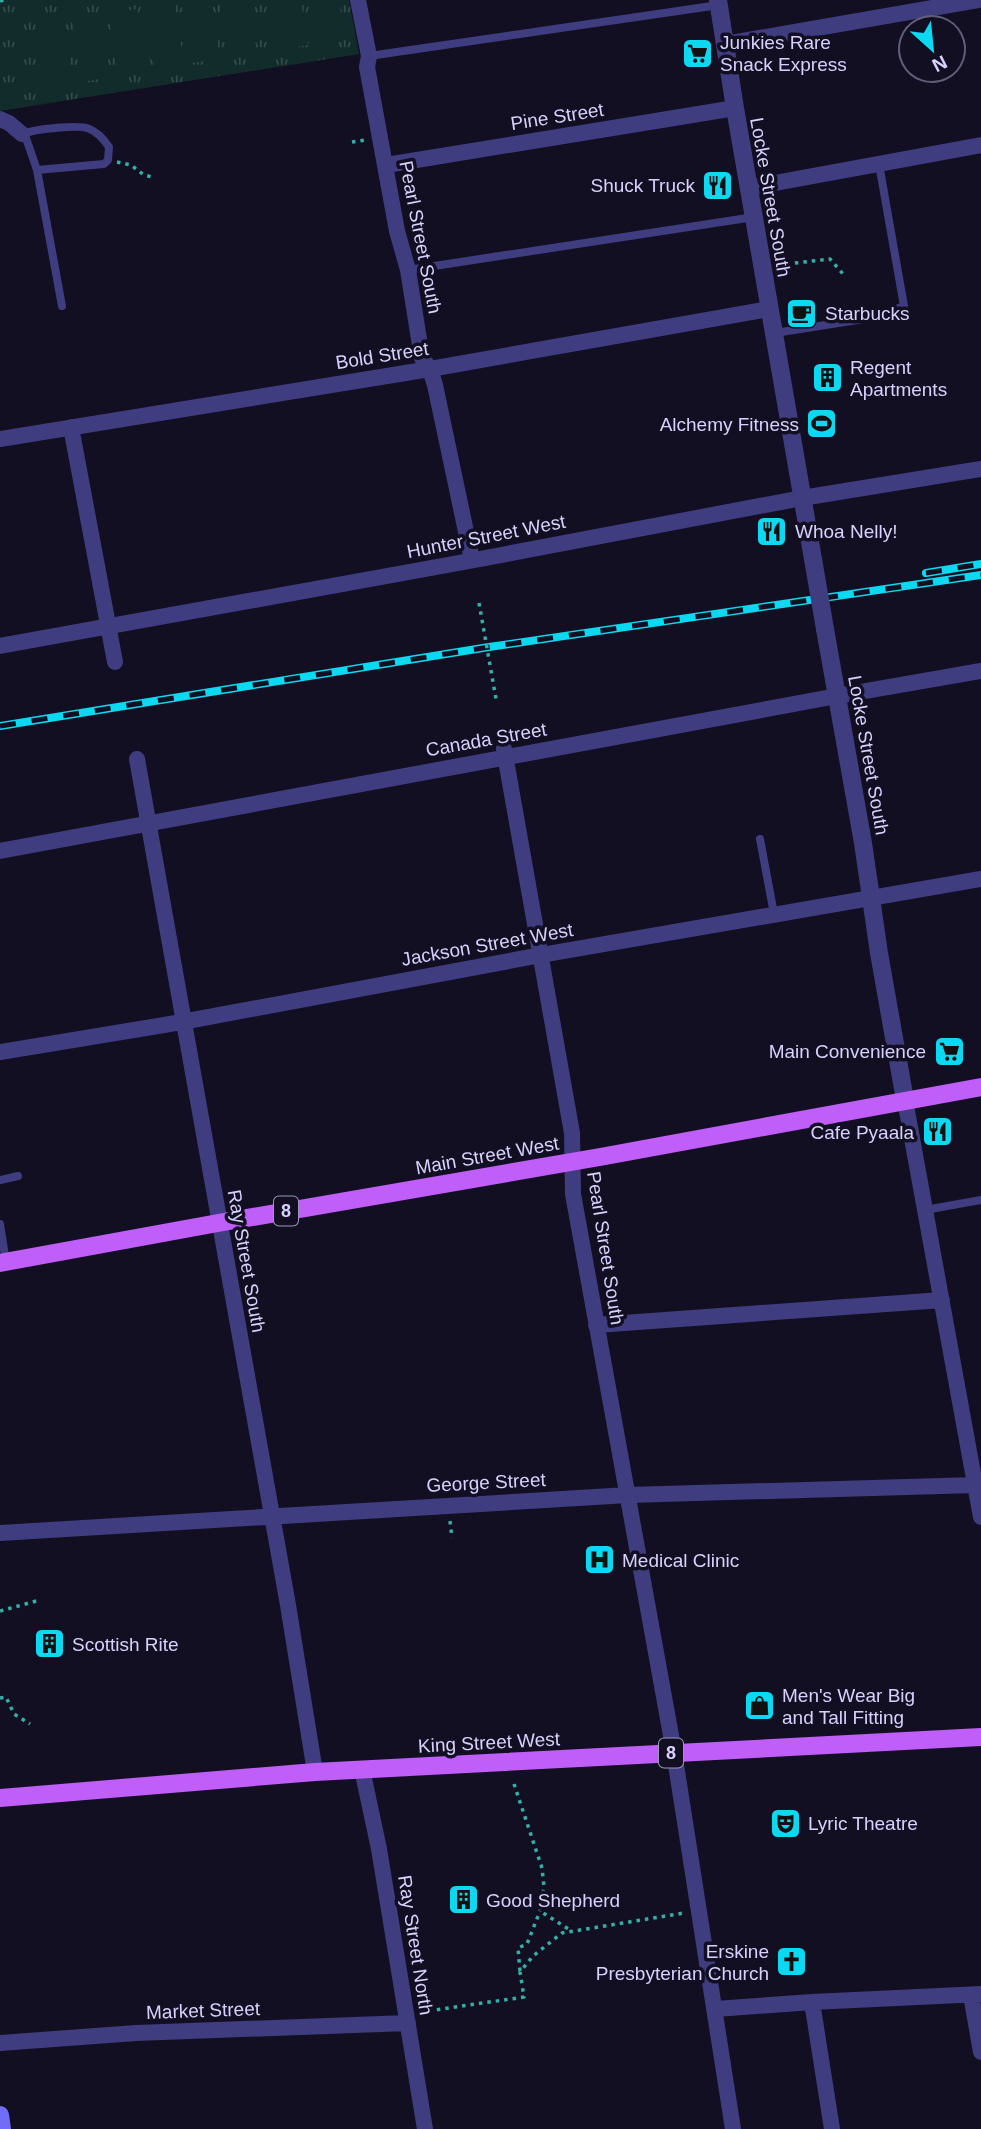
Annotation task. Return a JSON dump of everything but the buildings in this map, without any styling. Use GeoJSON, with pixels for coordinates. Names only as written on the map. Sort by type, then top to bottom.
{"type":"FeatureCollection","features":[{"type":"Feature","properties":{"kind":"main road","name":"Main Street West"},"geometry":{"type":"LineString","coordinates":[[3,1262],[981,1087]]}},
{"type":"Feature","properties":{"kind":"main road","name":"King Street West"},"geometry":{"type":"LineString","coordinates":[[0,1798],[362,1769],[981,1737]]}},
{"type":"Feature","properties":{"kind":"main road"},"geometry":{"type":"LineString","coordinates":[[0,2115],[2,2129]]}},
{"type":"Feature","properties":{"kind":"street","name":"Pearl Street South"},"geometry":{"type":"LineString","coordinates":[[358,0],[369,56],[367,67],[397,231],[408,270],[422,358],[436,385],[472,560]]}},
{"type":"Feature","properties":{"kind":"street"},"geometry":{"type":"LineString","coordinates":[[725,44],[921,4],[978,0]]}},
{"type":"Feature","properties":{"kind":"street","name":"Locke Street South"},"geometry":{"type":"LineString","coordinates":[[718,2],[905,1100],[981,1517]]}},
{"type":"Feature","properties":{"kind":"street","name":"Pine Street"},"geometry":{"type":"LineString","coordinates":[[386,165],[735,108]]}},
{"type":"Feature","properties":{"kind":"street"},"geometry":{"type":"LineString","coordinates":[[0,119],[22,134]]}},
{"type":"Feature","properties":{"kind":"street"},"geometry":{"type":"LineString","coordinates":[[748,188],[981,145]]}},
{"type":"Feature","properties":{"kind":"street","name":"Bold Street"},"geometry":{"type":"LineString","coordinates":[[0,439],[430,369],[769,309]]}},
{"type":"Feature","properties":{"kind":"street"},"geometry":{"type":"LineString","coordinates":[[71,427],[115,662]]}},
{"type":"Feature","properties":{"kind":"street","name":"Hunter Street West"},"geometry":{"type":"LineString","coordinates":[[0,646],[802,498],[981,469]]}},
{"type":"Feature","properties":{"kind":"street","name":"Canada Street"},"geometry":{"type":"LineString","coordinates":[[0,851],[505,753],[981,671]]}},
{"type":"Feature","properties":{"kind":"street","name":"Pearl Street South"},"geometry":{"type":"LineString","coordinates":[[505,753],[572,1133],[573,1194],[674,1752],[733,2129]]}},
{"type":"Feature","properties":{"kind":"street","name":"Ray Street South"},"geometry":{"type":"LineString","coordinates":[[137,759],[315,1772]]}},
{"type":"Feature","properties":{"kind":"street","name":"Jackson Street West"},"geometry":{"type":"LineString","coordinates":[[0,1052],[981,879]]}},
{"type":"Feature","properties":{"kind":"street"},"geometry":{"type":"LineString","coordinates":[[596,1325],[942,1300]]}},
{"type":"Feature","properties":{"kind":"street","name":"George Street"},"geometry":{"type":"LineString","coordinates":[[0,1533],[628,1494],[975,1485]]}},
{"type":"Feature","properties":{"kind":"street","name":"Ray Street North"},"geometry":{"type":"LineString","coordinates":[[362,1769],[379,1849],[425,2129]]}},
{"type":"Feature","properties":{"kind":"street"},"geometry":{"type":"LineString","coordinates":[[715,2010],[812,2002],[976,1995],[981,2052]]}},
{"type":"Feature","properties":{"kind":"street"},"geometry":{"type":"LineString","coordinates":[[812,2002],[832,2129]]}},
{"type":"Feature","properties":{"kind":"street","name":"Market Street"},"geometry":{"type":"LineString","coordinates":[[0,2043],[135,2033],[408,2023]]}},
{"type":"Feature","properties":{"kind":"lane"},"geometry":{"type":"LineString","coordinates":[[369,56],[718,2]]}},
{"type":"Feature","properties":{"kind":"lane"},"geometry":{"type":"LineString","coordinates":[[37,170],[104,164],[108,160],[109,147],[90,128],[73,125],[42,128],[22,134],[26,138],[37,170],[62,306]]}},
{"type":"Feature","properties":{"kind":"lane"},"geometry":{"type":"LineString","coordinates":[[774,333],[870,318],[904,306],[879,164]]}},
{"type":"Feature","properties":{"kind":"lane"},"geometry":{"type":"LineString","coordinates":[[408,270],[754,217]]}},
{"type":"Feature","properties":{"kind":"lane"},"geometry":{"type":"LineString","coordinates":[[760,839],[774,915]]}},
{"type":"Feature","properties":{"kind":"lane"},"geometry":{"type":"LineString","coordinates":[[0,1180],[18,1176]]}},
{"type":"Feature","properties":{"kind":"lane"},"geometry":{"type":"LineString","coordinates":[[925,1210],[981,1200]]}},
{"type":"Feature","properties":{"kind":"lane"},"geometry":{"type":"LineString","coordinates":[[0,1224],[3,1262]]}},
{"type":"Feature","properties":{"kind":"path"},"geometry":{"type":"LineString","coordinates":[[108,160],[131,165],[144,175],[152,177]]}},
{"type":"Feature","properties":{"kind":"path"},"geometry":{"type":"LineString","coordinates":[[762,265],[786,265],[830,259],[844,275]]}},
{"type":"Feature","properties":{"kind":"path"},"geometry":{"type":"LineString","coordinates":[[479,603],[496,699]]}},
{"type":"Feature","properties":{"kind":"path"},"geometry":{"type":"LineString","coordinates":[[0,1611],[40,1600]]}},
{"type":"Feature","properties":{"kind":"path"},"geometry":{"type":"LineString","coordinates":[[0,1698],[6,1698],[14,1714],[30,1724]]}},
{"type":"Feature","properties":{"kind":"path"},"geometry":{"type":"LineString","coordinates":[[404,1999],[428,2011],[524,1997],[518,1948],[527,1944],[540,1911],[544,1887],[542,1868],[514,1784]]}},
{"type":"Feature","properties":{"kind":"path"},"geometry":{"type":"LineString","coordinates":[[540,1911],[572,1931]]}},
{"type":"Feature","properties":{"kind":"path"},"geometry":{"type":"LineString","coordinates":[[520,1972],[533,1956],[562,1933],[700,1911]]}},
{"type":"Feature","properties":{"kind":"green space"},"geometry":{"type":"Polygon","coordinates":[[[0,0],[349,0],[359,54],[0,111],[0,0]]]}},
{"type":"Feature","properties":{"kind":"green space"},"geometry":{"type":"Polygon","coordinates":[[[211,0],[220,59],[192,63],[181,2],[211,0]]]}},
{"type":"Feature","properties":{"kind":"green space"},"geometry":{"type":"Polygon","coordinates":[[[219,0],[249,0],[257,53],[229,58],[219,0]]]}},
{"type":"Feature","properties":{"kind":"green space"},"geometry":{"type":"Polygon","coordinates":[[[271,0],[301,0],[308,45],[279,49],[271,0]]]}},
{"type":"Feature","properties":{"kind":"green space"},"geometry":{"type":"Polygon","coordinates":[[[310,0],[339,0],[345,39],[317,43],[310,0]]]}},
{"type":"Feature","properties":{"kind":"green space"},"geometry":{"type":"Polygon","coordinates":[[[174,3],[184,65],[156,69],[145,8],[174,3]]]}},
{"type":"Feature","properties":{"kind":"green space"},"geometry":{"type":"Polygon","coordinates":[[[137,9],[147,71],[119,75],[108,14],[137,9]]]}},
{"type":"Feature","properties":{"kind":"green space"},"geometry":{"type":"Polygon","coordinates":[[[101,15],[110,77],[82,82],[72,20],[101,15]]]}},
{"type":"Feature","properties":{"kind":"green space"},"geometry":{"type":"Polygon","coordinates":[[[64,21],[74,83],[45,87],[35,26],[64,21]]]}},
{"type":"Feature","properties":{"kind":"railway"},"geometry":{"type":"LineString","coordinates":[[926,573],[981,564]]}},
{"type":"Feature","properties":{"kind":"railway"},"geometry":{"type":"LineString","coordinates":[[0,726],[489,647],[981,575]]}},
{"type":"Feature","properties":{"kind":"place","name":"Junkies Rare Snack Express"},"geometry":{"type":"Point","coordinates":[697,53]}},
{"type":"Feature","properties":{"kind":"place","name":"Shuck Truck"},"geometry":{"type":"Point","coordinates":[718,185]}},
{"type":"Feature","properties":{"kind":"place","name":"Starbucks"},"geometry":{"type":"Point","coordinates":[802,313]}},
{"type":"Feature","properties":{"kind":"place","name":"Regent Apartments"},"geometry":{"type":"Point","coordinates":[827,378]}},
{"type":"Feature","properties":{"kind":"place","name":"Alchemy Fitness"},"geometry":{"type":"Point","coordinates":[822,424]}},
{"type":"Feature","properties":{"kind":"place","name":"Whoa Nelly!"},"geometry":{"type":"Point","coordinates":[772,531]}},
{"type":"Feature","properties":{"kind":"place","name":"Main Convenience"},"geometry":{"type":"Point","coordinates":[949,1051]}},
{"type":"Feature","properties":{"kind":"place","name":"Cafe Pyaala"},"geometry":{"type":"Point","coordinates":[937,1132]}},
{"type":"Feature","properties":{"kind":"place","name":"Medical Clinic"},"geometry":{"type":"Point","coordinates":[599,1560]}},
{"type":"Feature","properties":{"kind":"place","name":"Scottish Rite"},"geometry":{"type":"Point","coordinates":[49,1644]}},
{"type":"Feature","properties":{"kind":"place","name":"Men's Wear Big and Tall Fitting"},"geometry":{"type":"Point","coordinates":[759,1706]}},
{"type":"Feature","properties":{"kind":"place","name":"Lyric Theatre"},"geometry":{"type":"Point","coordinates":[785,1823]}},
{"type":"Feature","properties":{"kind":"place","name":"Good Shepherd"},"geometry":{"type":"Point","coordinates":[463,1900]}},
{"type":"Feature","properties":{"kind":"place","name":"Erskine Presbyterian Church"},"geometry":{"type":"Point","coordinates":[792,1962]}}]}
